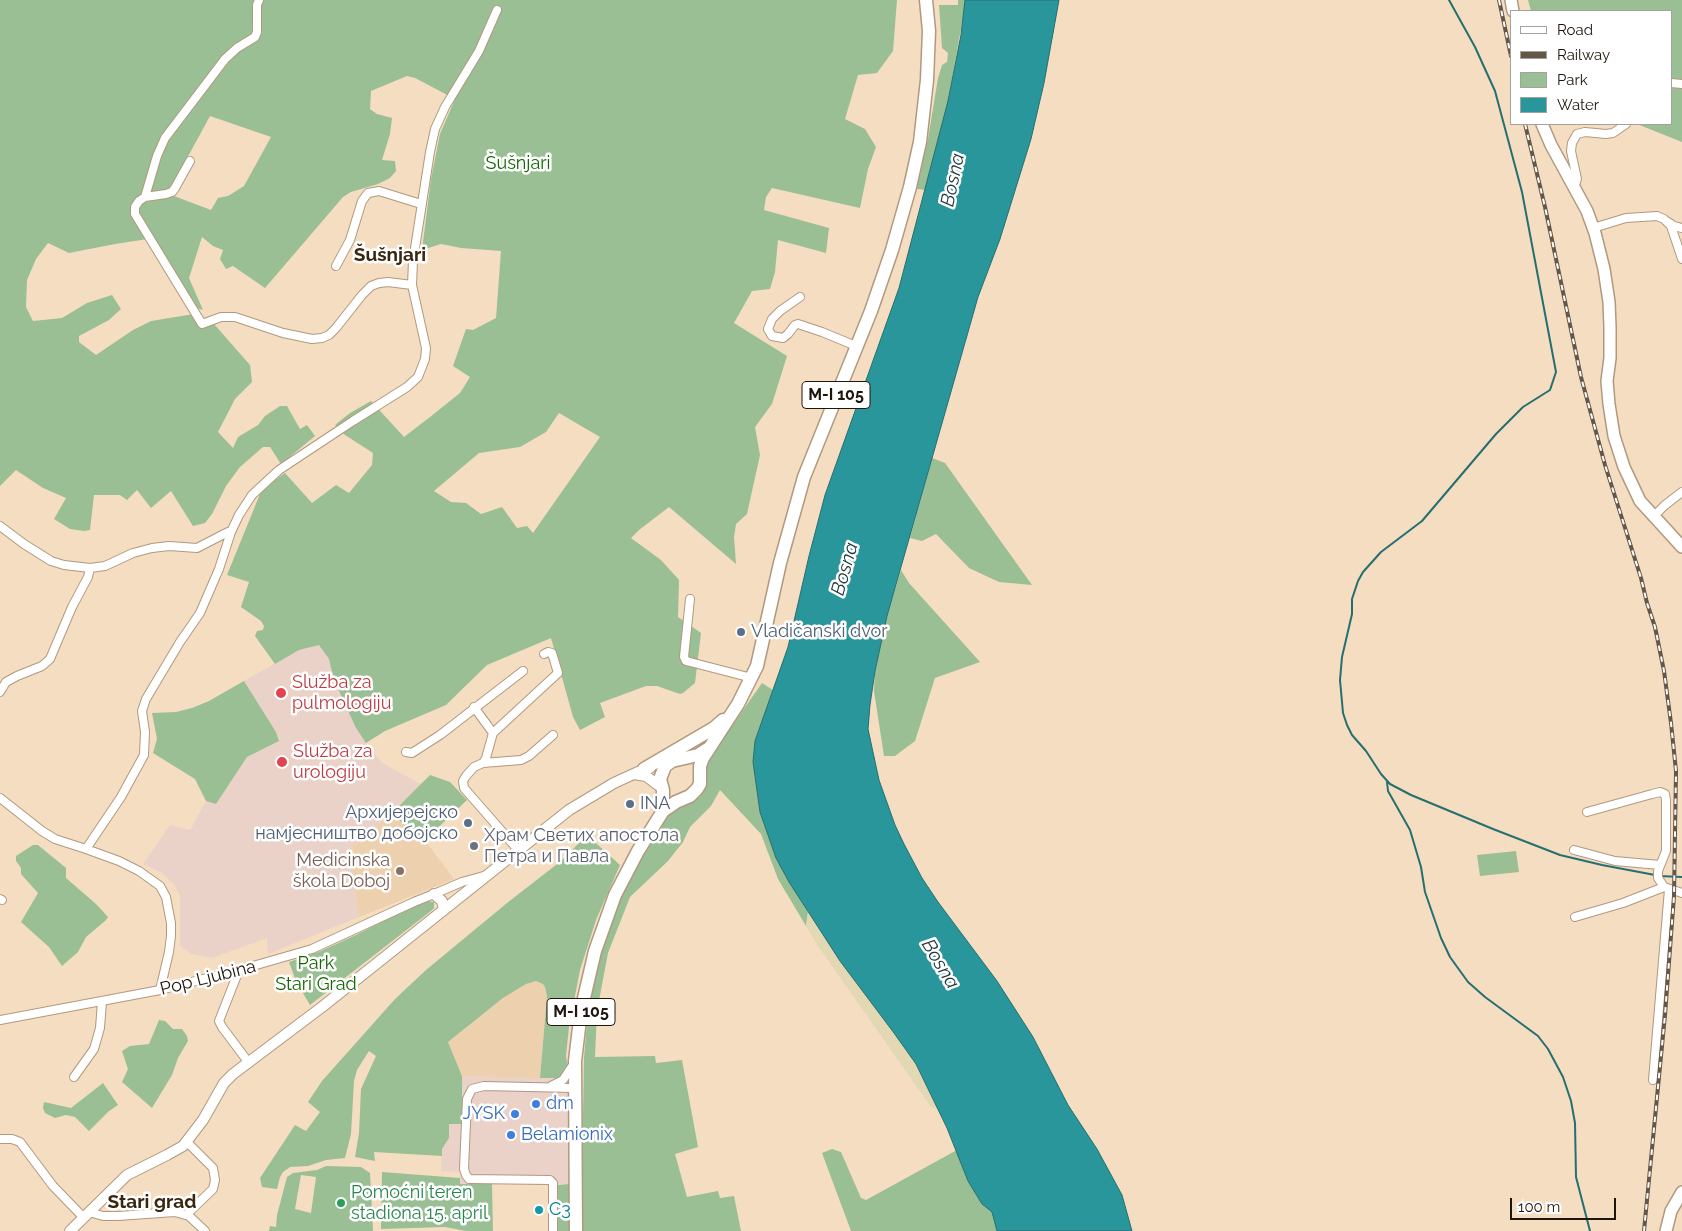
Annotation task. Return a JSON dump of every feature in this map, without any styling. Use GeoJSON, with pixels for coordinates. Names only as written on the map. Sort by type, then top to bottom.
{"type":"FeatureCollection","features":[{"type":"Feature","properties":{"kind":"main road","name":"M-I 105"},"geometry":{"type":"LineString","coordinates":[[576,1231],[575,1061],[581,1011],[595,950],[615,895],[627,871],[663,811],[690,796],[698,789],[700,784],[699,773],[703,758],[752,678],[758,661],[780,564],[804,477],[892,250],[910,187],[920,142],[928,80],[929,31],[926,0]]}},
{"type":"Feature","properties":{"kind":"main road"},"geometry":{"type":"LineString","coordinates":[[1542,125],[1551,145],[1587,211],[1604,269],[1609,302],[1610,358],[1607,381],[1608,404],[1614,436],[1632,486],[1640,501],[1682,547]]}},
{"type":"Feature","properties":{"kind":"main road"},"geometry":{"type":"LineString","coordinates":[[644,769],[714,728],[731,714]]}},
{"type":"Feature","properties":{"kind":"main road"},"geometry":{"type":"LineString","coordinates":[[668,763],[672,760],[698,755],[709,748]]}},
{"type":"Feature","properties":{"kind":"main road"},"geometry":{"type":"LineString","coordinates":[[682,759],[691,762],[699,773]]}},
{"type":"Feature","properties":{"kind":"main road","name":"M-I 105"},"geometry":{"type":"LineString","coordinates":[[663,811],[661,774],[668,763]]}},
{"type":"Feature","properties":{"kind":"main road"},"geometry":{"type":"LineString","coordinates":[[663,789],[673,798],[685,798]]}},
{"type":"Feature","properties":{"kind":"main road"},"geometry":{"type":"LineString","coordinates":[[1666,1231],[1671,1211],[1682,1192]]}},
{"type":"Feature","properties":{"kind":"street"},"geometry":{"type":"LineString","coordinates":[[145,197],[158,151],[165,138],[225,59],[258,32],[257,5],[259,0]]}},
{"type":"Feature","properties":{"kind":"street"},"geometry":{"type":"LineString","coordinates":[[86,849],[121,797],[144,755],[145,732],[142,711],[146,699],[180,642],[200,613],[239,515],[252,495],[279,470],[407,387],[418,377],[426,348],[412,285],[413,261],[435,129],[445,107],[479,51],[497,10]]}},
{"type":"Feature","properties":{"kind":"street"},"geometry":{"type":"LineString","coordinates":[[1574,188],[1577,179],[1571,151],[1572,143],[1580,125]]}},
{"type":"Feature","properties":{"kind":"street"},"geometry":{"type":"LineString","coordinates":[[1577,134],[1585,132],[1613,133],[1625,125]]}},
{"type":"Feature","properties":{"kind":"street"},"geometry":{"type":"LineString","coordinates":[[190,161],[172,192],[145,197],[135,207],[139,222],[166,262],[202,324],[221,317],[235,317],[292,336],[312,339],[322,338],[329,335],[336,328],[371,286],[388,282],[412,285]]}},
{"type":"Feature","properties":{"kind":"street"},"geometry":{"type":"LineString","coordinates":[[336,266],[350,240],[362,201],[368,193],[379,192],[422,204]]}},
{"type":"Feature","properties":{"kind":"street"},"geometry":{"type":"LineString","coordinates":[[1593,228],[1614,221],[1651,216],[1657,216],[1674,226],[1682,228]]}},
{"type":"Feature","properties":{"kind":"street"},"geometry":{"type":"LineString","coordinates":[[1668,222],[1682,259]]}},
{"type":"Feature","properties":{"kind":"street"},"geometry":{"type":"LineString","coordinates":[[800,297],[772,319],[768,329],[772,336],[783,338],[798,324],[856,346]]}},
{"type":"Feature","properties":{"kind":"street"},"geometry":{"type":"LineString","coordinates":[[1653,517],[1682,492]]}},
{"type":"Feature","properties":{"kind":"street"},"geometry":{"type":"LineString","coordinates":[[0,526],[51,561],[64,565],[90,568],[105,566],[133,553],[152,548],[168,546],[197,548],[228,532],[232,532]]}},
{"type":"Feature","properties":{"kind":"street"},"geometry":{"type":"LineString","coordinates":[[0,692],[6,682],[42,666],[50,659],[72,607],[88,577],[90,568]]}},
{"type":"Feature","properties":{"kind":"street"},"geometry":{"type":"LineString","coordinates":[[690,599],[684,657],[686,661],[752,678]]}},
{"type":"Feature","properties":{"kind":"street"},"geometry":{"type":"LineString","coordinates":[[483,763],[493,733],[558,673],[552,653],[544,654]]}},
{"type":"Feature","properties":{"kind":"street"},"geometry":{"type":"LineString","coordinates":[[406,752],[412,753],[440,735],[523,671]]}},
{"type":"Feature","properties":{"kind":"street"},"geometry":{"type":"LineString","coordinates":[[474,707],[493,733]]}},
{"type":"Feature","properties":{"kind":"street"},"geometry":{"type":"LineString","coordinates":[[519,851],[464,788],[463,781],[474,767],[483,763],[521,760],[529,756],[553,735]]}},
{"type":"Feature","properties":{"kind":"street"},"geometry":{"type":"LineString","coordinates":[[70,1231],[127,1175],[167,1155],[187,1142],[203,1120],[224,1083],[233,1074],[309,1018],[569,810],[628,776],[644,769],[668,763]]}},
{"type":"Feature","properties":{"kind":"street"},"geometry":{"type":"LineString","coordinates":[[628,776],[646,776],[663,789]]}},
{"type":"Feature","properties":{"kind":"street"},"geometry":{"type":"LineString","coordinates":[[1587,812],[1660,792],[1665,794],[1666,851],[1658,871],[1666,888],[1653,1080]]}},
{"type":"Feature","properties":{"kind":"street"},"geometry":{"type":"LineString","coordinates":[[0,798],[55,839],[119,861],[139,871],[160,886],[166,897],[171,923],[169,952],[160,990]]}},
{"type":"Feature","properties":{"kind":"street"},"geometry":{"type":"LineString","coordinates":[[1574,850],[1658,871]]}},
{"type":"Feature","properties":{"kind":"street","name":"Pop Ljubina"},"geometry":{"type":"LineString","coordinates":[[0,1020],[160,990],[312,949],[414,902],[462,882],[489,875]]}},
{"type":"Feature","properties":{"kind":"street"},"geometry":{"type":"LineString","coordinates":[[1575,917],[1666,888],[1682,893]]}},
{"type":"Feature","properties":{"kind":"street"},"geometry":{"type":"LineString","coordinates":[[434,894],[450,893],[460,897]]}},
{"type":"Feature","properties":{"kind":"street"},"geometry":{"type":"LineString","coordinates":[[434,894],[442,902],[444,910]]}},
{"type":"Feature","properties":{"kind":"street"},"geometry":{"type":"LineString","coordinates":[[238,970],[219,1021],[249,1063]]}},
{"type":"Feature","properties":{"kind":"street"},"geometry":{"type":"LineString","coordinates":[[74,1077],[94,1049],[100,1028],[102,1002]]}},
{"type":"Feature","properties":{"kind":"street"},"geometry":{"type":"LineString","coordinates":[[550,1087],[563,1080],[575,1061]]}},
{"type":"Feature","properties":{"kind":"street"},"geometry":{"type":"LineString","coordinates":[[553,1231],[553,1183],[550,1180],[469,1179],[466,1175],[464,1169],[467,1100],[472,1089],[484,1086],[574,1088]]}},
{"type":"Feature","properties":{"kind":"street"},"geometry":{"type":"LineString","coordinates":[[0,1139],[12,1139],[20,1142],[53,1186],[86,1215],[103,1216],[176,1212],[186,1215],[205,1231]]}},
{"type":"Feature","properties":{"kind":"street"},"geometry":{"type":"LineString","coordinates":[[186,1215],[213,1188],[215,1180],[213,1168],[187,1142]]}},
{"type":"Feature","properties":{"kind":"shaded area"},"geometry":{"type":"Polygon","coordinates":[[[319,644],[329,659],[342,698],[356,728],[366,743],[382,763],[421,784],[392,813],[350,849],[359,917],[268,954],[267,938],[212,958],[192,954],[180,946],[180,896],[174,884],[162,873],[143,864],[170,825],[190,830],[206,801],[216,803],[247,757],[279,741],[276,732],[244,681],[299,650],[319,644]]]}},
{"type":"Feature","properties":{"kind":"shaded area","name":"Medicinska škola Doboj"},"geometry":{"type":"Polygon","coordinates":[[[392,813],[416,838],[421,835],[454,879],[359,917],[350,849],[392,813]]]}},
{"type":"Feature","properties":{"kind":"shaded area"},"geometry":{"type":"Polygon","coordinates":[[[536,981],[543,984],[547,996],[540,1078],[462,1076],[448,1042],[503,998],[526,984],[536,981]]]}},
{"type":"Feature","properties":{"kind":"shaded area"},"geometry":{"type":"Polygon","coordinates":[[[568,1069],[569,1184],[460,1184],[460,1172],[441,1171],[442,1149],[449,1138],[449,1124],[462,1124],[462,1076],[558,1078],[568,1069]]]}},
{"type":"Feature","properties":{"kind":"green space"},"geometry":{"type":"Polygon","coordinates":[[[0,0],[897,0],[893,51],[877,73],[858,75],[845,119],[865,129],[876,147],[868,169],[860,208],[772,188],[766,197],[764,210],[829,228],[826,253],[778,240],[775,272],[770,289],[752,291],[734,323],[787,356],[772,404],[755,427],[760,455],[747,514],[736,524],[734,537],[736,564],[669,507],[631,538],[661,560],[679,580],[678,617],[701,633],[695,683],[683,693],[680,694],[657,686],[646,686],[600,703],[605,717],[580,730],[573,717],[551,638],[487,665],[446,705],[385,731],[366,743],[356,728],[342,698],[329,659],[319,645],[299,650],[275,664],[255,636],[257,631],[263,630],[264,626],[261,621],[241,607],[249,582],[227,575],[260,494],[269,484],[285,473],[312,503],[336,485],[349,493],[372,465],[373,453],[345,435],[335,425],[350,413],[371,401],[404,437],[460,393],[470,377],[453,366],[466,329],[473,330],[496,318],[501,251],[461,248],[441,244],[422,250],[431,179],[440,134],[455,99],[415,78],[407,76],[371,91],[370,109],[377,114],[392,118],[390,134],[382,160],[395,161],[396,171],[390,178],[378,184],[351,192],[343,197],[265,288],[233,266],[226,269],[220,259],[223,250],[213,246],[202,237],[189,278],[203,310],[193,307],[154,238],[69,253],[48,243],[36,259],[27,280],[26,307],[33,321],[62,318],[87,303],[112,295],[121,309],[109,320],[79,336],[79,342],[96,355],[133,330],[151,321],[194,314],[214,324],[250,365],[252,382],[235,399],[218,432],[233,448],[238,437],[258,425],[265,416],[280,406],[287,406],[300,429],[307,425],[315,436],[281,464],[270,447],[263,447],[240,467],[226,486],[212,514],[205,523],[193,526],[171,491],[151,508],[137,490],[127,500],[120,495],[94,495],[90,530],[84,531],[70,529],[54,519],[66,498],[43,488],[16,470],[0,486],[0,0]],[[210,116],[173,184],[174,196],[211,210],[218,198],[228,196],[244,186],[271,137],[210,116]],[[559,413],[546,432],[520,447],[479,453],[434,491],[451,502],[466,503],[481,514],[502,507],[517,528],[527,526],[533,533],[600,437],[559,413]]]}},
{"type":"Feature","properties":{"kind":"green space"},"geometry":{"type":"Polygon","coordinates":[[[958,0],[965,0],[964,12],[948,101],[926,190],[917,189],[928,139],[938,78],[942,65],[947,62],[948,53],[942,48],[939,5],[958,5],[958,0]]]}},
{"type":"Feature","properties":{"kind":"green space"},"geometry":{"type":"Polygon","coordinates":[[[1528,0],[1682,0],[1682,142],[1640,125],[1672,125],[1672,10],[1531,10],[1528,0]]]}},
{"type":"Feature","properties":{"kind":"green space"},"geometry":{"type":"Polygon","coordinates":[[[932,458],[945,463],[1032,585],[999,582],[969,568],[936,534],[922,541],[910,538],[932,458]]]}},
{"type":"Feature","properties":{"kind":"green space"},"geometry":{"type":"Polygon","coordinates":[[[901,570],[909,583],[980,662],[935,678],[915,741],[895,756],[884,756],[874,691],[875,671],[887,616],[901,570]]]}},
{"type":"Feature","properties":{"kind":"green space"},"geometry":{"type":"Polygon","coordinates":[[[244,681],[276,732],[279,741],[247,757],[216,804],[206,801],[195,779],[153,753],[157,739],[152,713],[176,712],[192,708],[209,701],[244,681]]]}},
{"type":"Feature","properties":{"kind":"green space"},"geometry":{"type":"Polygon","coordinates":[[[762,683],[773,690],[755,741],[753,762],[760,812],[776,858],[808,912],[806,926],[778,879],[761,834],[720,790],[711,806],[690,827],[683,842],[668,861],[630,897],[608,953],[597,1011],[595,1057],[655,1056],[656,1063],[682,1060],[698,1147],[675,1154],[687,1197],[718,1191],[720,1198],[734,1196],[741,1231],[581,1231],[584,1057],[589,1002],[593,979],[616,903],[637,862],[670,813],[680,805],[700,797],[705,783],[703,770],[709,757],[762,683]]]}},
{"type":"Feature","properties":{"kind":"green space"},"geometry":{"type":"Polygon","coordinates":[[[430,775],[450,782],[467,800],[424,841],[421,836],[416,838],[392,813],[430,775]]]}},
{"type":"Feature","properties":{"kind":"green space"},"geometry":{"type":"Polygon","coordinates":[[[587,835],[620,865],[596,920],[580,970],[569,1027],[566,1056],[568,1069],[558,1078],[540,1078],[547,996],[543,984],[536,981],[526,984],[503,998],[448,1042],[462,1076],[462,1124],[449,1124],[449,1138],[442,1149],[442,1156],[374,1152],[375,1161],[355,1157],[359,1133],[361,1089],[376,1056],[369,1051],[357,1070],[354,1081],[351,1134],[345,1158],[326,1160],[308,1166],[290,1167],[280,1177],[277,1189],[262,1187],[260,1178],[295,1125],[306,1131],[320,1112],[308,1102],[322,1081],[395,999],[426,970],[561,861],[587,835]]]}},
{"type":"Feature","properties":{"kind":"green space"},"geometry":{"type":"Polygon","coordinates":[[[33,845],[38,845],[66,868],[66,878],[108,917],[86,937],[78,952],[62,966],[49,947],[21,922],[38,893],[21,874],[21,868],[16,861],[16,856],[33,845]]]}},
{"type":"Feature","properties":{"kind":"green space"},"geometry":{"type":"Polygon","coordinates":[[[1516,851],[1519,872],[1480,876],[1477,855],[1516,851]]]}},
{"type":"Feature","properties":{"kind":"green space","name":"Park Stari Grad"},"geometry":{"type":"Polygon","coordinates":[[[427,901],[434,902],[434,908],[431,911],[310,1005],[296,981],[289,962],[321,951],[427,901]]]}},
{"type":"Feature","properties":{"kind":"green space"},"geometry":{"type":"Polygon","coordinates":[[[159,1020],[165,1021],[173,1029],[182,1029],[188,1041],[178,1058],[172,1075],[152,1108],[122,1082],[128,1069],[122,1051],[130,1046],[149,1044],[159,1020]]]}},
{"type":"Feature","properties":{"kind":"green space"},"geometry":{"type":"Polygon","coordinates":[[[103,1083],[118,1105],[109,1111],[89,1131],[75,1117],[66,1115],[55,1118],[45,1113],[43,1108],[44,1102],[71,1108],[103,1083]]]}},
{"type":"Feature","properties":{"kind":"green space"},"geometry":{"type":"Polygon","coordinates":[[[832,1149],[841,1152],[861,1198],[866,1200],[957,1150],[968,1181],[982,1204],[992,1212],[997,1231],[851,1231],[822,1153],[832,1149]]]}},
{"type":"Feature","properties":{"kind":"green space"},"geometry":{"type":"Polygon","coordinates":[[[326,1166],[361,1167],[370,1173],[373,1231],[269,1231],[270,1226],[276,1227],[277,1215],[287,1177],[293,1173],[317,1170],[326,1166]],[[301,1175],[295,1209],[311,1213],[316,1177],[301,1175]]]}},
{"type":"Feature","properties":{"kind":"green space"},"geometry":{"type":"Polygon","coordinates":[[[382,1172],[460,1178],[460,1184],[492,1184],[493,1231],[466,1231],[445,1227],[381,1229],[382,1172]]]}},
{"type":"Feature","properties":{"kind":"green space"},"geometry":{"type":"Polygon","coordinates":[[[569,1184],[570,1231],[558,1231],[558,1185],[569,1184]]]}},
{"type":"Feature","properties":{"kind":"sand"},"geometry":{"type":"Polygon","coordinates":[[[808,912],[840,961],[916,1064],[938,1109],[931,1107],[818,946],[806,926],[808,912]]]}},
{"type":"Feature","properties":{"kind":"water","name":"Bosna"},"geometry":{"type":"Polygon","coordinates":[[[965,0],[1059,0],[1044,83],[1031,139],[1000,239],[978,297],[887,616],[875,671],[868,729],[879,780],[904,844],[922,878],[938,902],[997,981],[1033,1037],[1068,1105],[1097,1149],[1122,1195],[1132,1231],[997,1231],[992,1212],[982,1204],[968,1181],[947,1128],[916,1064],[840,961],[789,882],[776,858],[760,812],[753,762],[755,741],[788,647],[825,495],[899,288],[948,101],[961,35],[965,0]]]}},
{"type":"Feature","properties":{"kind":"waterway"},"geometry":{"type":"LineString","coordinates":[[1449,0],[1475,47],[1495,91],[1522,192],[1556,372],[1550,390],[1523,407],[1496,434],[1422,521],[1381,552],[1363,572],[1352,599],[1352,614],[1342,657],[1340,680],[1343,713],[1352,735],[1366,751],[1381,774],[1390,784],[1411,795],[1560,855],[1655,875]]}},
{"type":"Feature","properties":{"kind":"waterway"},"geometry":{"type":"LineString","coordinates":[[1387,782],[1388,791],[1410,830],[1421,867],[1425,892],[1441,938],[1450,957],[1468,982],[1538,1036],[1548,1049],[1563,1077],[1571,1101],[1575,1123],[1576,1177],[1590,1231]]}},
{"type":"Feature","properties":{"kind":"waterway"},"geometry":{"type":"LineString","coordinates":[[1659,876],[1682,877]]}},
{"type":"Feature","properties":{"kind":"railway"},"geometry":{"type":"LineString","coordinates":[[1499,0],[1510,51]]}},
{"type":"Feature","properties":{"kind":"railway"},"geometry":{"type":"LineString","coordinates":[[1525,125],[1545,207],[1581,377],[1605,465],[1655,627],[1664,671],[1671,723],[1676,771],[1674,896],[1665,1015],[1644,1231]]}},
{"type":"Feature","properties":{"kind":"place","name":"Vladičanski dvor"},"geometry":{"type":"Point","coordinates":[741,632]}},
{"type":"Feature","properties":{"kind":"place","name":"Služba za pulmologiju"},"geometry":{"type":"Point","coordinates":[281,693]}},
{"type":"Feature","properties":{"kind":"place","name":"Služba za urologiju"},"geometry":{"type":"Point","coordinates":[282,762]}},
{"type":"Feature","properties":{"kind":"place","name":"INA"},"geometry":{"type":"Point","coordinates":[630,804]}},
{"type":"Feature","properties":{"kind":"place","name":"Архијерејско намјесништво добојско"},"geometry":{"type":"Point","coordinates":[468,823]}},
{"type":"Feature","properties":{"kind":"place","name":"Храм Светих апостола Петра и Павла"},"geometry":{"type":"Point","coordinates":[474,846]}},
{"type":"Feature","properties":{"kind":"place","name":"Medicinska škola Doboj"},"geometry":{"type":"Point","coordinates":[400,871]}},
{"type":"Feature","properties":{"kind":"place","name":"dm"},"geometry":{"type":"Point","coordinates":[536,1104]}},
{"type":"Feature","properties":{"kind":"place","name":"JYSK"},"geometry":{"type":"Point","coordinates":[515,1114]}},
{"type":"Feature","properties":{"kind":"place","name":"Belamionix"},"geometry":{"type":"Point","coordinates":[511,1135]}},
{"type":"Feature","properties":{"kind":"place","name":"Pomoćni teren stadiona 15. april"},"geometry":{"type":"Point","coordinates":[341,1203]}},
{"type":"Feature","properties":{"kind":"place","name":"C3"},"geometry":{"type":"Point","coordinates":[539,1210]}},
{"type":"Feature","properties":{"kind":"district","name":"Šušnjari"},"geometry":{"type":"Point","coordinates":[390,255]}},
{"type":"Feature","properties":{"kind":"district","name":"Stari grad"},"geometry":{"type":"Point","coordinates":[152,1202]}}]}
